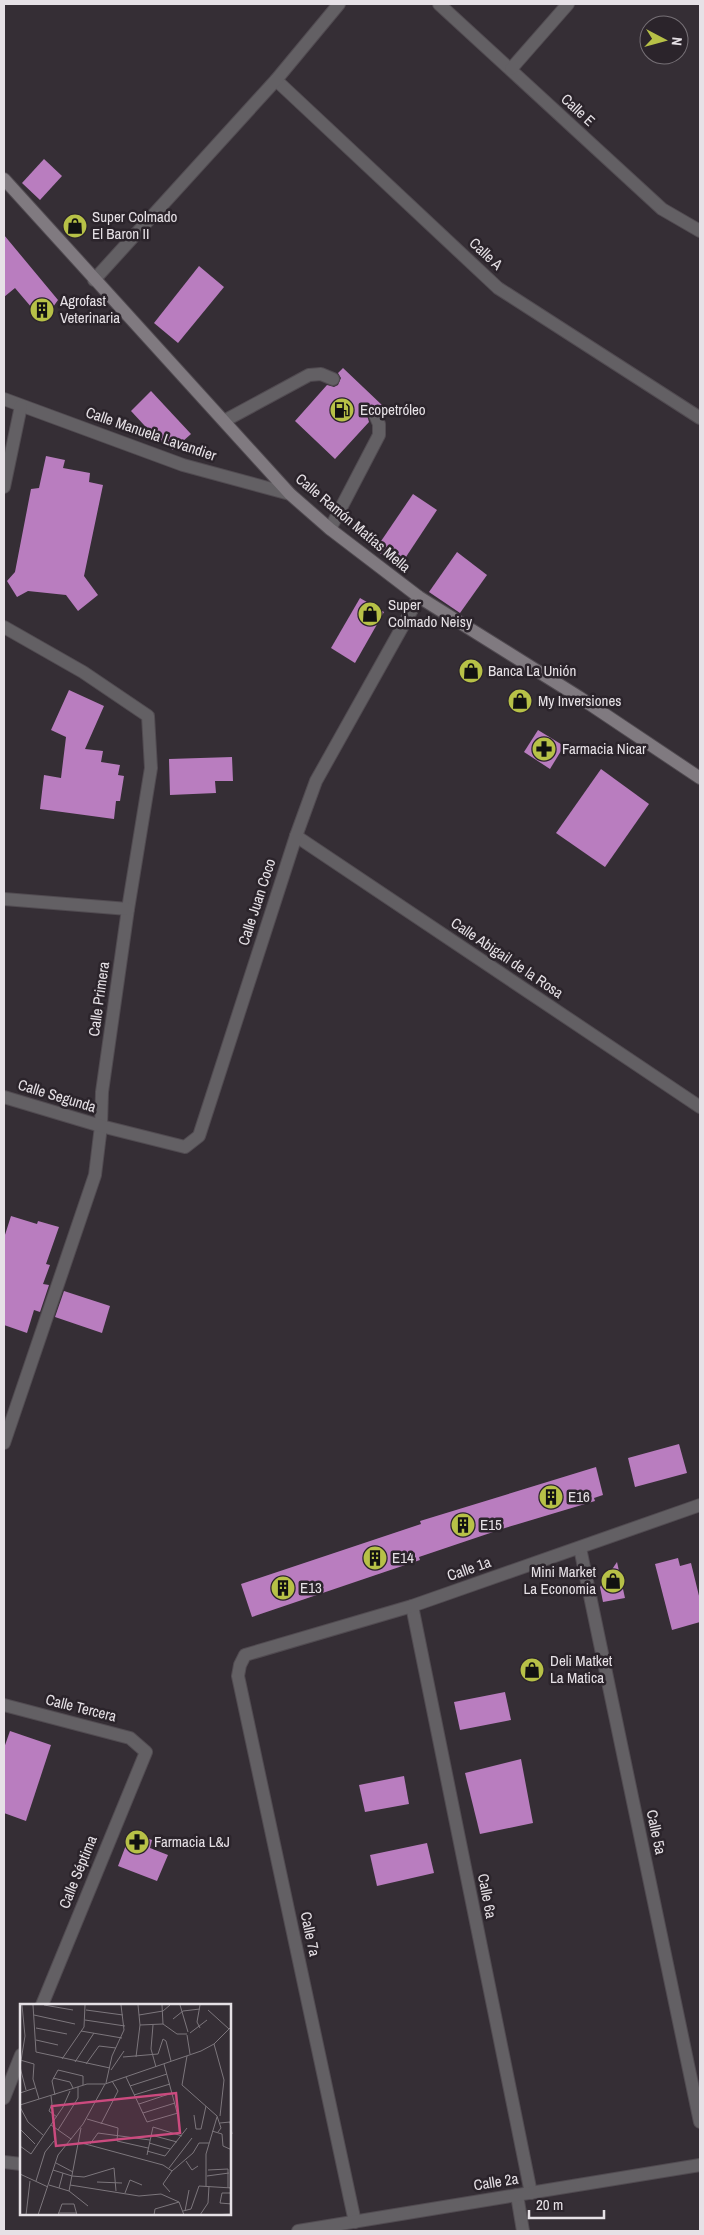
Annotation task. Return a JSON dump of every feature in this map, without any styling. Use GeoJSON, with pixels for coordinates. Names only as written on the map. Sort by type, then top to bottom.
{"type":"FeatureCollection","features":[{"type":"Feature","properties":{"kind":"main road","name":"Calle Ramón Matías Mella"},"geometry":{"type":"LineString","coordinates":[[4,179],[290,494],[330,529],[419,597],[579,697],[700,778]]}},
{"type":"Feature","properties":{"kind":"street"},"geometry":{"type":"LineString","coordinates":[[94,280],[276,80],[339,4]]}},
{"type":"Feature","properties":{"kind":"street","name":"Calle E"},"geometry":{"type":"LineString","coordinates":[[439,4],[662,209],[700,231]]}},
{"type":"Feature","properties":{"kind":"street"},"geometry":{"type":"LineString","coordinates":[[511,70],[568,4]]}},
{"type":"Feature","properties":{"kind":"street","name":"Calle A"},"geometry":{"type":"LineString","coordinates":[[276,80],[498,288],[700,418]]}},
{"type":"Feature","properties":{"kind":"street"},"geometry":{"type":"LineString","coordinates":[[224,421],[309,375],[321,374],[333,378]]}},
{"type":"Feature","properties":{"kind":"street","name":"Calle Manuela Lavandier"},"geometry":{"type":"LineString","coordinates":[[4,399],[183,465],[290,494]]}},
{"type":"Feature","properties":{"kind":"street"},"geometry":{"type":"LineString","coordinates":[[4,487],[20,406]]}},
{"type":"Feature","properties":{"kind":"street"},"geometry":{"type":"LineString","coordinates":[[330,529],[379,435],[379,424],[375,415]]}},
{"type":"Feature","properties":{"kind":"street","name":"Calle Juan Coco"},"geometry":{"type":"LineString","coordinates":[[101,1126],[185,1146],[199,1136],[296,836],[316,782],[419,597]]}},
{"type":"Feature","properties":{"kind":"street","name":"Calle Primera"},"geometry":{"type":"LineString","coordinates":[[4,627],[84,672],[148,716],[151,768],[128,909],[102,1092],[101,1126],[95,1175],[4,1442]]}},
{"type":"Feature","properties":{"kind":"street","name":"Calle Abigail de la Rosa"},"geometry":{"type":"LineString","coordinates":[[296,836],[700,1106]]}},
{"type":"Feature","properties":{"kind":"street"},"geometry":{"type":"LineString","coordinates":[[4,899],[128,909]]}},
{"type":"Feature","properties":{"kind":"street","name":"Calle Segunda"},"geometry":{"type":"LineString","coordinates":[[4,1098],[101,1126]]}},
{"type":"Feature","properties":{"kind":"street","name":"Calle 1a"},"geometry":{"type":"LineString","coordinates":[[245,1655],[412,1606],[700,1505]]}},
{"type":"Feature","properties":{"kind":"street","name":"Calle 5a"},"geometry":{"type":"LineString","coordinates":[[580,1548],[700,2122]]}},
{"type":"Feature","properties":{"kind":"street","name":"Calle 6a"},"geometry":{"type":"LineString","coordinates":[[412,1606],[531,2193]]}},
{"type":"Feature","properties":{"kind":"street","name":"Calle 7a"},"geometry":{"type":"LineString","coordinates":[[245,1655],[240,1665],[238,1676],[355,2222]]}},
{"type":"Feature","properties":{"kind":"street","name":"Calle Tercera"},"geometry":{"type":"LineString","coordinates":[[4,1705],[130,1738],[146,1752]]}},
{"type":"Feature","properties":{"kind":"street","name":"Calle Séptima"},"geometry":{"type":"LineString","coordinates":[[42,2004],[146,1752]]}},
{"type":"Feature","properties":{"kind":"street"},"geometry":{"type":"LineString","coordinates":[[4,2098],[20,2058]]}},
{"type":"Feature","properties":{"kind":"street"},"geometry":{"type":"LineString","coordinates":[[4,2162],[20,2164]]}},
{"type":"Feature","properties":{"kind":"street","name":"Calle 2a"},"geometry":{"type":"LineString","coordinates":[[298,2231],[700,2165]]}},
{"type":"Feature","properties":{"kind":"street"},"geometry":{"type":"LineString","coordinates":[[518,2195],[523,2231]]}},
{"type":"Feature","properties":{"kind":"building"},"geometry":{"type":"Polygon","coordinates":[[[44,159],[62,176],[40,200],[22,183],[44,159]]]}},
{"type":"Feature","properties":{"kind":"building"},"geometry":{"type":"Polygon","coordinates":[[[4,235],[58,300],[43,321],[15,288],[4,297],[4,235]]]}},
{"type":"Feature","properties":{"kind":"building"},"geometry":{"type":"Polygon","coordinates":[[[199,266],[224,287],[178,343],[154,323],[199,266]]]}},
{"type":"Feature","properties":{"kind":"building","name":"Ecopetróleo"},"geometry":{"type":"Polygon","coordinates":[[[343,368],[383,406],[380,409],[375,407],[369,410],[367,415],[369,422],[335,459],[295,421],[327,385],[334,387],[338,385],[341,378],[338,373],[343,368]]]}},
{"type":"Feature","properties":{"kind":"building"},"geometry":{"type":"Polygon","coordinates":[[[151,391],[191,434],[173,450],[157,439],[131,411],[151,391]]]}},
{"type":"Feature","properties":{"kind":"building"},"geometry":{"type":"Polygon","coordinates":[[[46,456],[65,460],[63,468],[90,473],[89,482],[103,485],[84,576],[98,595],[78,611],[66,595],[28,591],[17,597],[7,581],[15,572],[31,489],[39,488],[46,456]]]}},
{"type":"Feature","properties":{"kind":"building"},"geometry":{"type":"Polygon","coordinates":[[[413,494],[437,510],[400,566],[375,550],[413,494]]]}},
{"type":"Feature","properties":{"kind":"building"},"geometry":{"type":"Polygon","coordinates":[[[457,552],[487,575],[460,613],[429,592],[457,552]]]}},
{"type":"Feature","properties":{"kind":"building"},"geometry":{"type":"Polygon","coordinates":[[[360,598],[384,612],[355,663],[331,648],[360,598]]]}},
{"type":"Feature","properties":{"kind":"building"},"geometry":{"type":"Polygon","coordinates":[[[69,690],[104,706],[85,749],[103,751],[101,762],[120,765],[118,775],[124,776],[120,801],[116,801],[114,819],[40,809],[44,775],[61,778],[66,737],[51,730],[69,690]]]}},
{"type":"Feature","properties":{"kind":"building","name":"Farmacia Nicar"},"geometry":{"type":"Polygon","coordinates":[[[538,730],[564,746],[550,769],[524,752],[538,730]]]}},
{"type":"Feature","properties":{"kind":"building"},"geometry":{"type":"Polygon","coordinates":[[[232,757],[233,781],[215,781],[216,793],[170,795],[169,759],[232,757]]]}},
{"type":"Feature","properties":{"kind":"building"},"geometry":{"type":"Polygon","coordinates":[[[601,769],[649,804],[605,867],[556,833],[601,769]]]}},
{"type":"Feature","properties":{"kind":"building"},"geometry":{"type":"Polygon","coordinates":[[[11,1216],[37,1224],[38,1221],[59,1227],[46,1264],[50,1265],[43,1284],[49,1285],[40,1312],[34,1310],[27,1333],[4,1325],[4,1238],[11,1216]]]}},
{"type":"Feature","properties":{"kind":"building"},"geometry":{"type":"Polygon","coordinates":[[[64,1291],[110,1306],[102,1333],[55,1317],[64,1291]]]}},
{"type":"Feature","properties":{"kind":"building"},"geometry":{"type":"Polygon","coordinates":[[[679,1444],[687,1473],[635,1487],[628,1458],[679,1444]]]}},
{"type":"Feature","properties":{"kind":"building"},"geometry":{"type":"Polygon","coordinates":[[[596,1467],[603,1495],[594,1498],[595,1501],[505,1528],[419,1557],[420,1560],[252,1617],[241,1584],[421,1524],[420,1521],[596,1467]]]}},
{"type":"Feature","properties":{"kind":"building"},"geometry":{"type":"Polygon","coordinates":[[[678,1558],[680,1566],[691,1563],[700,1600],[700,1622],[672,1630],[655,1564],[678,1558]]]}},
{"type":"Feature","properties":{"kind":"building","name":"Mini Market La Economia"},"geometry":{"type":"Polygon","coordinates":[[[617,1562],[625,1598],[603,1602],[600,1587],[617,1562]]]}},
{"type":"Feature","properties":{"kind":"building"},"geometry":{"type":"Polygon","coordinates":[[[505,1692],[511,1720],[460,1730],[454,1702],[505,1692]]]}},
{"type":"Feature","properties":{"kind":"building"},"geometry":{"type":"Polygon","coordinates":[[[10,1731],[51,1745],[26,1821],[4,1813],[4,1748],[10,1731]]]}},
{"type":"Feature","properties":{"kind":"building"},"geometry":{"type":"Polygon","coordinates":[[[521,1759],[533,1823],[480,1834],[465,1773],[521,1759]]]}},
{"type":"Feature","properties":{"kind":"building"},"geometry":{"type":"Polygon","coordinates":[[[404,1776],[409,1804],[365,1812],[359,1785],[404,1776]]]}},
{"type":"Feature","properties":{"kind":"building"},"geometry":{"type":"Polygon","coordinates":[[[131,1832],[152,1840],[150,1848],[168,1855],[157,1881],[118,1866],[131,1832]]]}},
{"type":"Feature","properties":{"kind":"building"},"geometry":{"type":"Polygon","coordinates":[[[427,1843],[434,1873],[377,1886],[370,1855],[427,1843]]]}},
{"type":"Feature","properties":{"kind":"place","name":"Super Colmado El Baron II"},"geometry":{"type":"Point","coordinates":[75,226]}},
{"type":"Feature","properties":{"kind":"place","name":"Agrofast Veterinaria"},"geometry":{"type":"Point","coordinates":[42,310]}},
{"type":"Feature","properties":{"kind":"place","name":"Ecopetróleo"},"geometry":{"type":"Point","coordinates":[342,410]}},
{"type":"Feature","properties":{"kind":"place","name":"Super Colmado Neisy"},"geometry":{"type":"Point","coordinates":[370,614]}},
{"type":"Feature","properties":{"kind":"place","name":"Banca La Unión"},"geometry":{"type":"Point","coordinates":[471,671]}},
{"type":"Feature","properties":{"kind":"place","name":"My Inversiones"},"geometry":{"type":"Point","coordinates":[520,701]}},
{"type":"Feature","properties":{"kind":"place","name":"Farmacia Nicar"},"geometry":{"type":"Point","coordinates":[544,749]}},
{"type":"Feature","properties":{"kind":"place","name":"E16"},"geometry":{"type":"Point","coordinates":[551,1497]}},
{"type":"Feature","properties":{"kind":"place","name":"E15"},"geometry":{"type":"Point","coordinates":[463,1525]}},
{"type":"Feature","properties":{"kind":"place","name":"E14"},"geometry":{"type":"Point","coordinates":[375,1558]}},
{"type":"Feature","properties":{"kind":"place","name":"Mini Market La Economia"},"geometry":{"type":"Point","coordinates":[613,1581]}},
{"type":"Feature","properties":{"kind":"place","name":"E13"},"geometry":{"type":"Point","coordinates":[283,1588]}},
{"type":"Feature","properties":{"kind":"place","name":"Deli Matket La Matica"},"geometry":{"type":"Point","coordinates":[532,1670]}},
{"type":"Feature","properties":{"kind":"place","name":"Farmacia L&J"},"geometry":{"type":"Point","coordinates":[137,1842]}}]}
